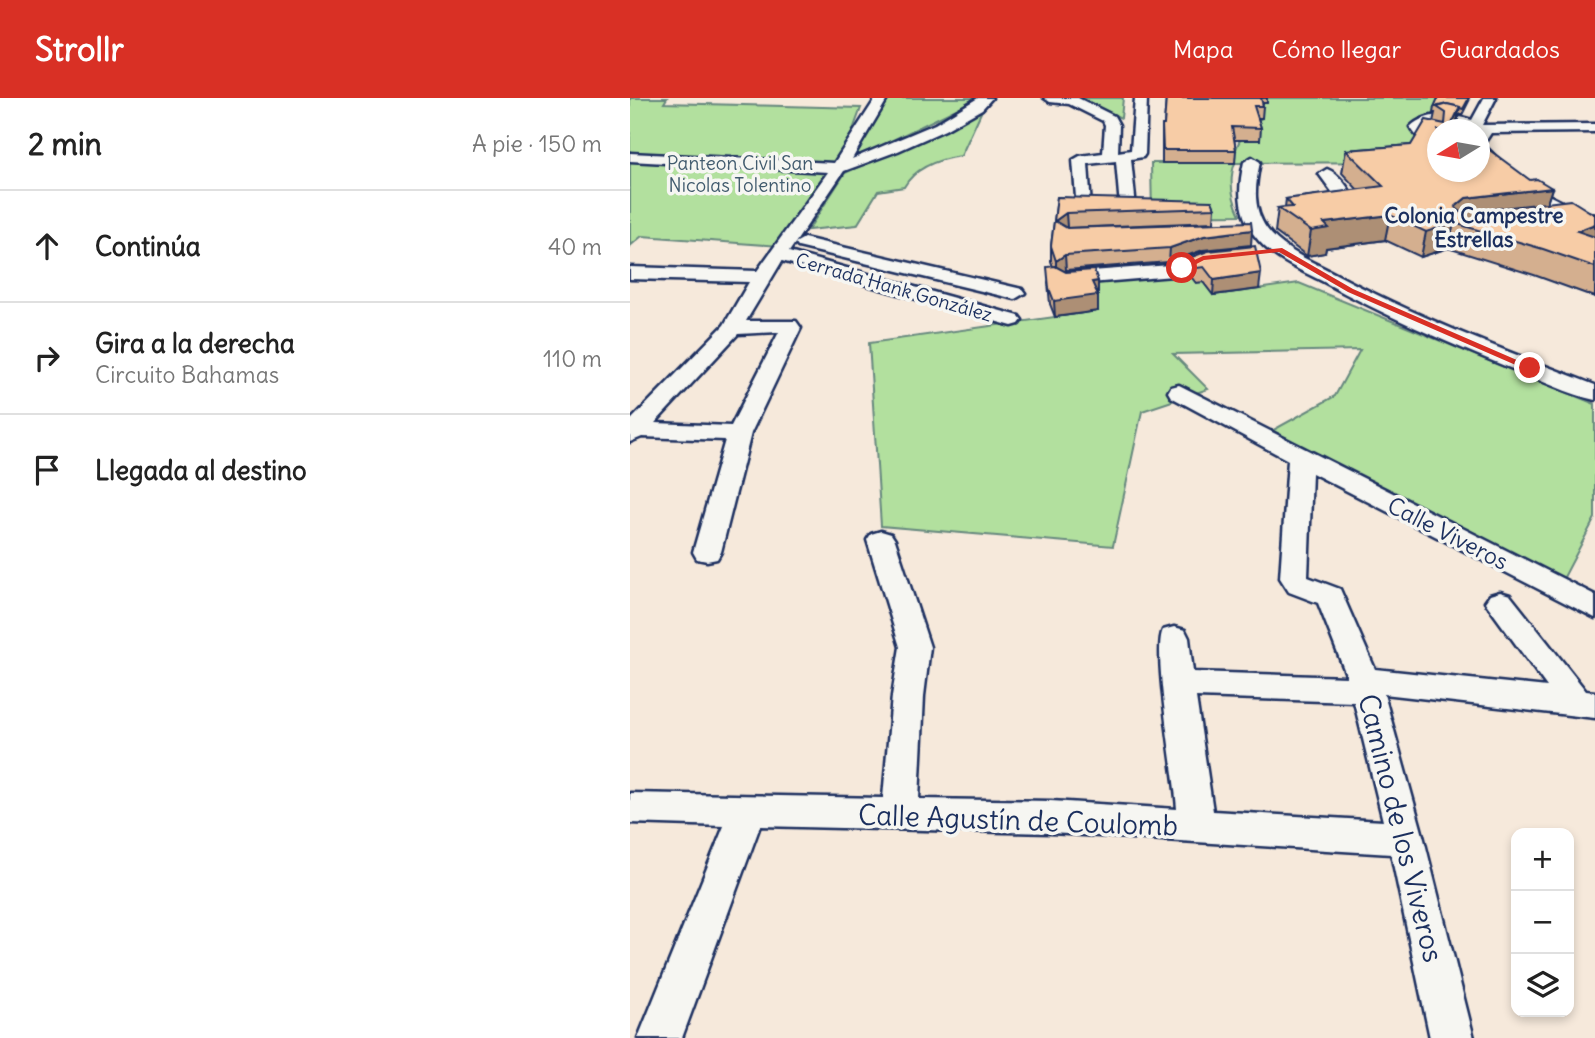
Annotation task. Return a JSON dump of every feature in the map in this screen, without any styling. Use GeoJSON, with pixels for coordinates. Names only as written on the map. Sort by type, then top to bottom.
{"type":"FeatureCollection","features":[{"type":"Feature","properties":{"kind":"street"},"geometry":{"type":"LineString","coordinates":[[632,431],[732,328],[762,277],[839,168],[882,98]]}},
{"type":"Feature","properties":{"kind":"street"},"geometry":{"type":"LineString","coordinates":[[630,157],[839,168],[868,159],[930,131],[979,106],[988,98]]}},
{"type":"Feature","properties":{"kind":"street"},"geometry":{"type":"LineString","coordinates":[[1050,98],[1070,99],[1110,119],[1124,156],[1128,206]]}},
{"type":"Feature","properties":{"kind":"street"},"geometry":{"type":"LineString","coordinates":[[1124,156],[1142,98]]}},
{"type":"Feature","properties":{"kind":"street"},"geometry":{"type":"LineString","coordinates":[[1484,119],[1490,98]]}},
{"type":"Feature","properties":{"kind":"street"},"geometry":{"type":"LineString","coordinates":[[1427,122],[1417,127],[1427,136]]}},
{"type":"Feature","properties":{"kind":"street"},"geometry":{"type":"LineString","coordinates":[[1490,135],[1595,128]]}},
{"type":"Feature","properties":{"kind":"street"},"geometry":{"type":"LineString","coordinates":[[1490,136],[1595,136]]}},
{"type":"Feature","properties":{"kind":"street"},"geometry":{"type":"LineString","coordinates":[[1490,149],[1515,183],[1546,201],[1586,212]]}},
{"type":"Feature","properties":{"kind":"street"},"geometry":{"type":"LineString","coordinates":[[1083,207],[1080,160],[1124,156]]}},
{"type":"Feature","properties":{"kind":"street"},"geometry":{"type":"LineString","coordinates":[[1252,162],[1245,191],[1261,223],[1280,250],[1350,290],[1401,314],[1595,393]]}},
{"type":"Feature","properties":{"kind":"street"},"geometry":{"type":"LineString","coordinates":[[1309,212],[1337,208],[1346,203],[1346,197],[1327,174]]}},
{"type":"Feature","properties":{"kind":"street"},"geometry":{"type":"LineString","coordinates":[[1541,220],[1586,212]]}},
{"type":"Feature","properties":{"kind":"street"},"geometry":{"type":"LineString","coordinates":[[1232,230],[1261,223]]}},
{"type":"Feature","properties":{"kind":"street"},"geometry":{"type":"LineString","coordinates":[[783,247],[1015,293]]}},
{"type":"Feature","properties":{"kind":"street","name":"Cerrada Hank González"},"geometry":{"type":"LineString","coordinates":[[783,247],[1012,320]]}},
{"type":"Feature","properties":{"kind":"street"},"geometry":{"type":"LineString","coordinates":[[1066,279],[1173,270],[1203,258],[1280,250]]}},
{"type":"Feature","properties":{"kind":"street"},"geometry":{"type":"LineString","coordinates":[[630,273],[762,277]]}},
{"type":"Feature","properties":{"kind":"street"},"geometry":{"type":"LineString","coordinates":[[707,552],[739,433],[791,328],[789,325],[781,325],[732,328]]}},
{"type":"Feature","properties":{"kind":"street","name":"Calle Viveros"},"geometry":{"type":"LineString","coordinates":[[1178,392],[1595,608]]}},
{"type":"Feature","properties":{"kind":"street"},"geometry":{"type":"LineString","coordinates":[[632,431],[739,433]]}},
{"type":"Feature","properties":{"kind":"street"},"geometry":{"type":"LineString","coordinates":[[1177,684],[1366,685],[1330,596],[1299,585],[1294,578],[1300,457]]}},
{"type":"Feature","properties":{"kind":"street"},"geometry":{"type":"LineString","coordinates":[[881,540],[915,647],[908,695],[901,814]]}},
{"type":"Feature","properties":{"kind":"street"},"geometry":{"type":"LineString","coordinates":[[1500,602],[1586,704]]}},
{"type":"Feature","properties":{"kind":"street"},"geometry":{"type":"LineString","coordinates":[[1174,638],[1177,684],[1195,799],[1196,827]]}},
{"type":"Feature","properties":{"kind":"street","name":"Camino de los Viveros"},"geometry":{"type":"LineString","coordinates":[[1452,1038],[1406,839],[1366,685],[1586,704]]}},
{"type":"Feature","properties":{"kind":"street","name":"Calle Agustín de Coulomb"},"geometry":{"type":"LineString","coordinates":[[630,808],[1051,817],[1406,839]]}},
{"type":"Feature","properties":{"kind":"street"},"geometry":{"type":"LineString","coordinates":[[660,1038],[747,812]]}},
{"type":"Feature","properties":{"kind":"green space","name":"Panteon Civil San Nicolas Tolentino"},"geometry":{"type":"Polygon","coordinates":[[[630,98],[667,98],[664,103],[861,108],[839,168],[780,246],[642,236],[630,246],[630,98]]]}},
{"type":"Feature","properties":{"kind":"green space"},"geometry":{"type":"Polygon","coordinates":[[[884,98],[979,98],[854,159],[884,98]]]}},
{"type":"Feature","properties":{"kind":"green space"},"geometry":{"type":"Polygon","coordinates":[[[1077,98],[1123,98],[1121,118],[1080,99],[1077,98]]]}},
{"type":"Feature","properties":{"kind":"green space"},"geometry":{"type":"Polygon","coordinates":[[[1265,98],[1468,98],[1436,119],[1427,119],[1427,162],[1235,163],[1232,189],[1240,215],[1152,216],[1151,163],[1232,163],[1242,137],[1262,118],[1258,105],[1265,98]]]}},
{"type":"Feature","properties":{"kind":"green space"},"geometry":{"type":"Polygon","coordinates":[[[983,108],[961,156],[929,165],[915,174],[904,187],[878,191],[857,225],[808,230],[845,173],[983,108]]]}},
{"type":"Feature","properties":{"kind":"green space"},"geometry":{"type":"Polygon","coordinates":[[[1194,272],[1192,277],[1196,283],[1203,282],[1213,295],[1299,283],[1595,404],[1595,518],[1562,581],[1268,433],[1335,396],[1360,350],[1173,354],[1208,389],[1142,411],[1113,546],[881,526],[869,343],[1098,311],[1085,279],[1194,272]]]}},
{"type":"Feature","properties":{"kind":"building"},"geometry":{"type":"Polygon","coordinates":[[[1166,98],[1261,98],[1263,106],[1254,106],[1261,128],[1232,127],[1236,150],[1163,150],[1162,125],[1166,98]]]}},
{"type":"Feature","properties":{"kind":"building"},"geometry":{"type":"Polygon","coordinates":[[[1438,98],[1469,98],[1463,109],[1447,104],[1434,107],[1438,98]]]}},
{"type":"Feature","properties":{"kind":"building"},"geometry":{"type":"Polygon","coordinates":[[[1447,104],[1460,107],[1454,119],[1445,119],[1446,113],[1437,107],[1447,104]]]}},
{"type":"Feature","properties":{"kind":"building"},"geometry":{"type":"Polygon","coordinates":[[[1426,120],[1427,182],[1490,182],[1490,150],[1530,180],[1537,179],[1552,188],[1466,198],[1455,207],[1469,220],[1485,220],[1488,214],[1485,210],[1571,200],[1595,215],[1595,224],[1577,231],[1595,237],[1595,267],[1454,223],[1426,232],[1390,215],[1324,223],[1329,228],[1311,231],[1278,208],[1293,207],[1286,199],[1383,186],[1346,150],[1411,145],[1426,120]]]}},
{"type":"Feature","properties":{"kind":"building"},"geometry":{"type":"Polygon","coordinates":[[[1057,197],[1212,201],[1215,208],[1066,213],[1055,221],[1067,228],[1251,222],[1252,230],[1204,236],[1170,248],[1065,255],[1056,261],[1051,246],[1057,197]]]}},
{"type":"Feature","properties":{"kind":"building"},"geometry":{"type":"Polygon","coordinates":[[[1255,246],[1261,273],[1214,280],[1204,267],[1197,268],[1189,258],[1208,251],[1255,246]]]}},
{"type":"Feature","properties":{"kind":"building"},"geometry":{"type":"Polygon","coordinates":[[[1055,266],[1066,272],[1094,270],[1098,281],[1092,282],[1098,295],[1054,301],[1049,288],[1047,267],[1055,266]]]}},
{"type":"Feature","properties":{"kind":"district","name":"Colonia Campestre Estrellas"},"geometry":{"type":"Point","coordinates":[1474,227]}},
{"type":"Feature","properties":{"kind":"route"},"geometry":{"type":"LineString","coordinates":[[1182,268],[1203,258],[1280,250],[1350,290],[1530,368]]}}]}
